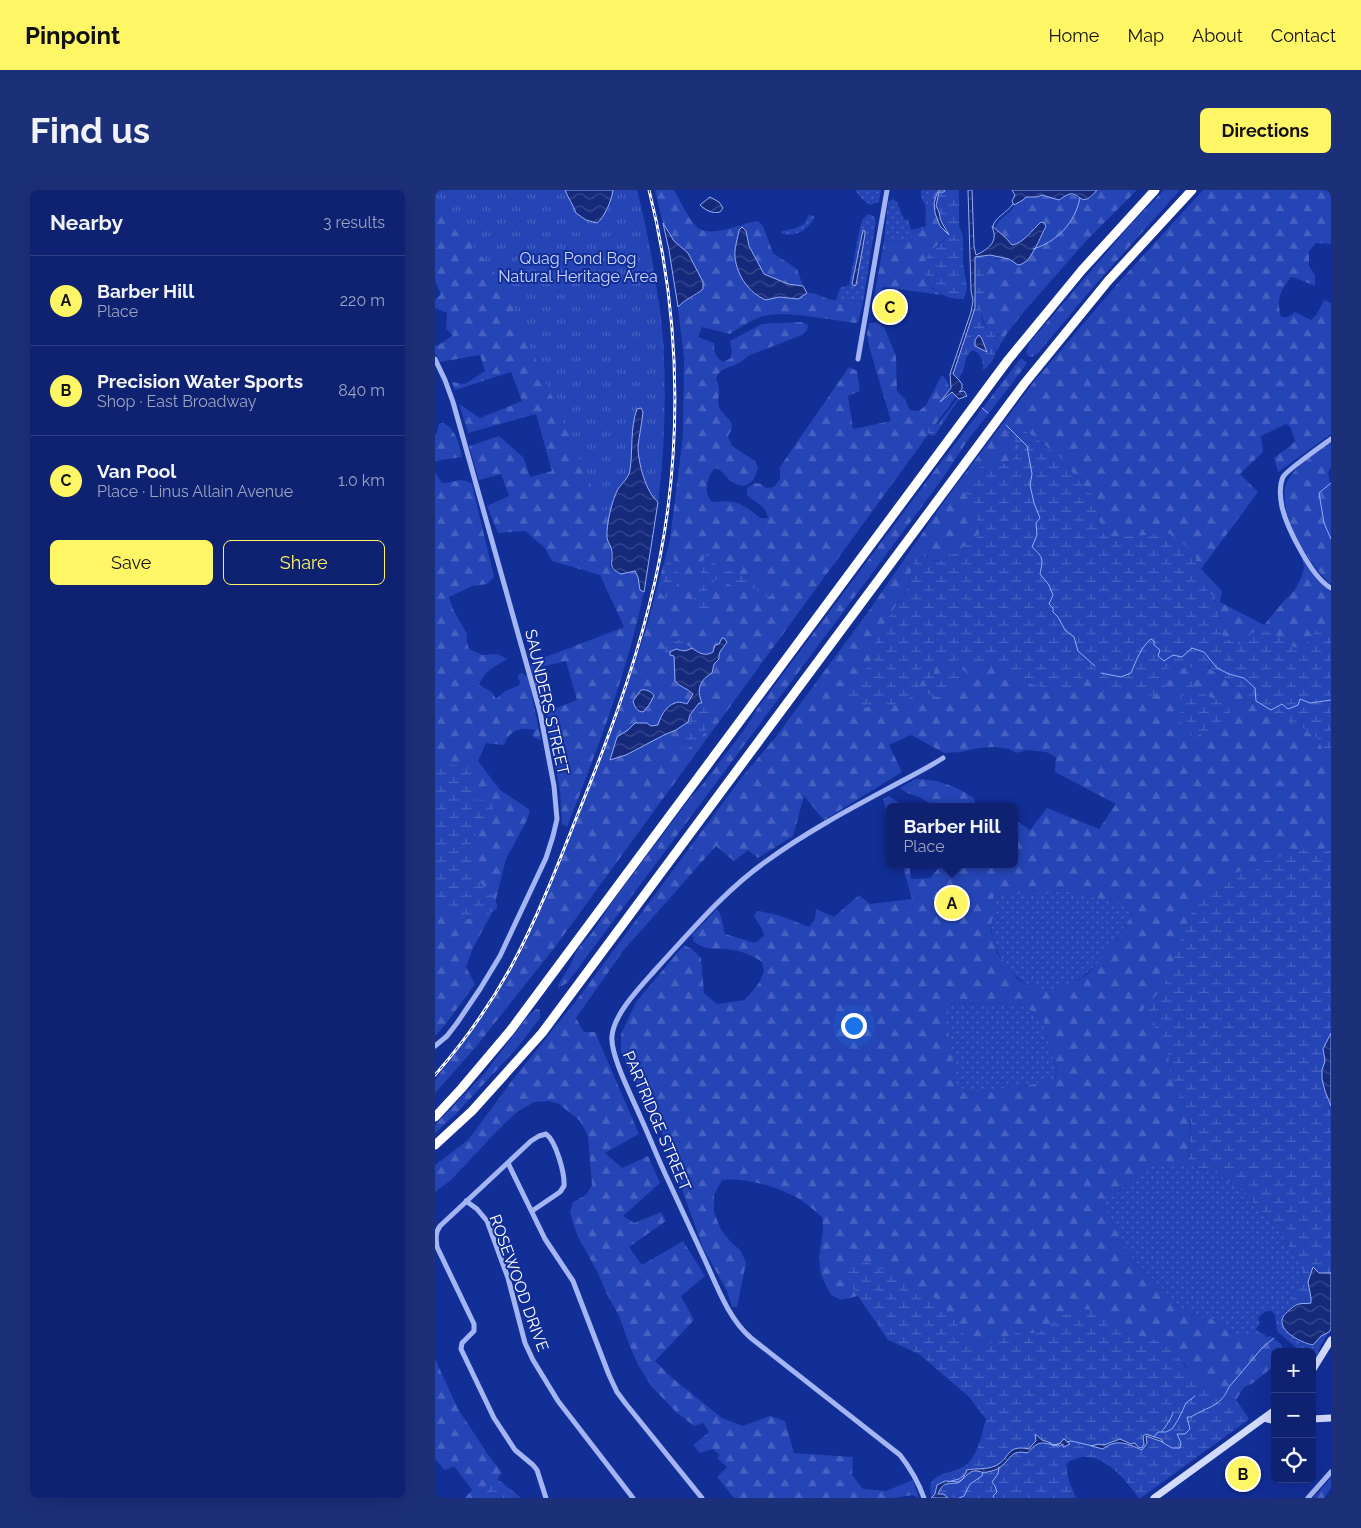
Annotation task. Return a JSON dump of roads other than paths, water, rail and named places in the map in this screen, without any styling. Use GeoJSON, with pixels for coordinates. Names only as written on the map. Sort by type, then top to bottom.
{"type":"FeatureCollection","features":[{"type":"Feature","properties":{"kind":"highway"},"geometry":{"type":"LineString","coordinates":[[435,1117],[510,1031],[1008,360],[1072,281],[1155,190]]}},
{"type":"Feature","properties":{"kind":"highway"},"geometry":{"type":"LineString","coordinates":[[435,1145],[472,1111],[542,1033],[1024,384],[1108,280],[1192,190]]}},
{"type":"Feature","properties":{"kind":"main road"},"geometry":{"type":"LineString","coordinates":[[1316,1364],[1331,1340]]}},
{"type":"Feature","properties":{"kind":"main road"},"geometry":{"type":"LineString","coordinates":[[1154,1498],[1271,1413]]}},
{"type":"Feature","properties":{"kind":"main road"},"geometry":{"type":"LineString","coordinates":[[1264,1418],[1271,1420]]}},
{"type":"Feature","properties":{"kind":"main road"},"geometry":{"type":"LineString","coordinates":[[1316,1419],[1331,1418]]}},
{"type":"Feature","properties":{"kind":"street"},"geometry":{"type":"LineString","coordinates":[[858,359],[887,190]]}},
{"type":"Feature","properties":{"kind":"street","name":"SAUNDERS STREET"},"geometry":{"type":"LineString","coordinates":[[435,359],[453,402],[525,654],[543,726],[557,812],[555,830],[547,854],[507,941],[480,989],[447,1036],[435,1046]]}},
{"type":"Feature","properties":{"kind":"street"},"geometry":{"type":"LineString","coordinates":[[1331,439],[1284,474],[1280,490],[1282,507],[1293,535],[1318,577],[1331,588]]}},
{"type":"Feature","properties":{"kind":"street","name":"PARTRIDGE STREET"},"geometry":{"type":"LineString","coordinates":[[924,1498],[918,1481],[900,1455],[751,1338],[736,1322],[712,1276],[656,1153],[620,1070],[612,1037],[613,1028],[618,1018],[639,989],[727,894],[750,873],[768,859],[796,842],[943,758]]}},
{"type":"Feature","properties":{"kind":"street"},"geometry":{"type":"LineString","coordinates":[[532,1211],[559,1192],[564,1186],[564,1174],[551,1138],[546,1134],[537,1137],[442,1224],[437,1232],[437,1247],[474,1324],[474,1331],[462,1343],[461,1349],[493,1418],[515,1450],[537,1470],[546,1498]]}},
{"type":"Feature","properties":{"kind":"street"},"geometry":{"type":"LineString","coordinates":[[508,1163],[545,1239],[573,1281],[609,1375],[621,1398],[702,1498]]}},
{"type":"Feature","properties":{"kind":"street","name":"ROSEWOOD DRIVE"},"geometry":{"type":"LineString","coordinates":[[466,1201],[481,1212],[487,1221],[508,1278],[525,1343],[533,1360],[558,1401],[633,1498]]}},
{"type":"Feature","properties":{"kind":"street"},"geometry":{"type":"LineString","coordinates":[[1308,1498],[1331,1472]]}},
{"type":"Feature","properties":{"kind":"water"},"geometry":{"type":"Polygon","coordinates":[[[565,190],[613,190],[607,208],[597,223],[586,220],[576,213],[565,190]]]}},
{"type":"Feature","properties":{"kind":"water"},"geometry":{"type":"Polygon","coordinates":[[[939,190],[945,190],[944,192],[939,192],[936,206],[949,235],[940,226],[935,213],[934,204],[939,190]]]}},
{"type":"Feature","properties":{"kind":"water"},"geometry":{"type":"Polygon","coordinates":[[[968,190],[972,190],[976,255],[992,244],[994,234],[992,226],[1012,245],[1024,239],[1041,222],[1046,226],[1028,260],[1022,264],[1018,265],[1009,259],[990,255],[975,257],[975,308],[953,374],[962,384],[962,389],[959,392],[964,391],[967,396],[959,399],[952,392],[940,402],[951,388],[950,374],[973,301],[971,290],[968,190]]]}},
{"type":"Feature","properties":{"kind":"water"},"geometry":{"type":"Polygon","coordinates":[[[1012,190],[1097,190],[1092,196],[1084,200],[1073,194],[1069,194],[1059,200],[1042,195],[1026,197],[1014,205],[1012,201],[1015,195],[1012,190]]]}},
{"type":"Feature","properties":{"kind":"water"},"geometry":{"type":"Polygon","coordinates":[[[710,197],[719,202],[723,208],[720,212],[709,211],[700,205],[710,197]]]}},
{"type":"Feature","properties":{"kind":"water"},"geometry":{"type":"Polygon","coordinates":[[[663,223],[674,241],[688,253],[703,282],[703,289],[678,307],[669,250],[663,223]]]}},
{"type":"Feature","properties":{"kind":"water"},"geometry":{"type":"Polygon","coordinates":[[[742,227],[746,231],[749,246],[764,274],[788,284],[803,286],[807,293],[798,299],[779,297],[766,300],[749,288],[738,271],[735,257],[739,230],[742,227]]]}},
{"type":"Feature","properties":{"kind":"water"},"geometry":{"type":"Polygon","coordinates":[[[863,230],[865,234],[856,285],[854,286],[852,284],[863,230]]]}},
{"type":"Feature","properties":{"kind":"water"},"geometry":{"type":"Polygon","coordinates":[[[979,335],[987,352],[975,346],[975,340],[979,335]]]}},
{"type":"Feature","properties":{"kind":"water"},"geometry":{"type":"Polygon","coordinates":[[[641,408],[643,412],[638,447],[639,461],[646,485],[658,502],[644,592],[640,590],[635,571],[621,574],[612,567],[612,550],[607,538],[608,520],[614,499],[618,489],[629,473],[633,424],[637,409],[641,408]]]}},
{"type":"Feature","properties":{"kind":"water"},"geometry":{"type":"Polygon","coordinates":[[[722,638],[727,642],[720,652],[719,659],[714,664],[712,673],[700,685],[699,693],[702,703],[699,703],[690,715],[688,722],[626,755],[610,760],[617,737],[635,723],[647,723],[651,726],[658,725],[668,707],[678,702],[687,704],[693,694],[675,681],[674,656],[670,655],[670,652],[676,649],[684,651],[692,648],[702,654],[707,654],[713,652],[715,645],[719,644],[722,638]]]}},
{"type":"Feature","properties":{"kind":"water"},"geometry":{"type":"Polygon","coordinates":[[[641,690],[648,691],[654,696],[643,712],[637,710],[633,701],[641,690]]]}},
{"type":"Feature","properties":{"kind":"water"},"geometry":{"type":"Polygon","coordinates":[[[1331,1033],[1331,1106],[1322,1079],[1322,1070],[1325,1061],[1323,1049],[1331,1033]]]}},
{"type":"Feature","properties":{"kind":"water"},"geometry":{"type":"Polygon","coordinates":[[[1313,1267],[1319,1273],[1331,1273],[1331,1329],[1313,1345],[1289,1334],[1282,1324],[1282,1319],[1294,1306],[1311,1303],[1308,1282],[1313,1267]]]}},
{"type":"Feature","properties":{"kind":"water"},"geometry":{"type":"Polygon","coordinates":[[[1035,1434],[1052,1445],[1039,1444],[1027,1453],[1014,1454],[997,1469],[984,1473],[972,1471],[963,1479],[967,1470],[995,1466],[1012,1450],[1029,1449],[1036,1441],[1035,1434]]]}},
{"type":"Feature","properties":{"kind":"water"},"geometry":{"type":"Polygon","coordinates":[[[1146,1434],[1161,1439],[1163,1442],[1146,1436],[1147,1443],[1142,1450],[1123,1443],[1113,1444],[1103,1449],[1091,1446],[1104,1445],[1120,1439],[1131,1444],[1135,1443],[1138,1447],[1142,1448],[1144,1444],[1143,1436],[1146,1434]]]}},
{"type":"Feature","properties":{"kind":"water"},"geometry":{"type":"Polygon","coordinates":[[[1064,1439],[1070,1444],[1064,1447],[1063,1444],[1060,1446],[1055,1445],[1064,1439]]]}},
{"type":"Feature","properties":{"kind":"water"},"geometry":{"type":"Polygon","coordinates":[[[962,1479],[958,1483],[946,1484],[941,1487],[938,1494],[944,1494],[948,1498],[931,1498],[935,1494],[937,1485],[945,1481],[958,1482],[962,1479]]]}},
{"type":"Feature","properties":{"kind":"waterway"},"geometry":{"type":"LineString","coordinates":[[1033,249],[1050,242],[1064,230],[1074,216],[1080,198]]}},
{"type":"Feature","properties":{"kind":"waterway"},"geometry":{"type":"LineString","coordinates":[[993,226],[996,220],[1013,204]]}},
{"type":"Feature","properties":{"kind":"waterway"},"geometry":{"type":"LineString","coordinates":[[982,408],[988,413]]}},
{"type":"Feature","properties":{"kind":"waterway"},"geometry":{"type":"LineString","coordinates":[[1006,425],[1027,446],[1032,474],[1030,485],[1040,518],[1036,523],[1037,535],[1032,547],[1041,556],[1040,574],[1049,585],[1053,595],[1049,604],[1065,630],[1074,637],[1078,651],[1095,666]]}},
{"type":"Feature","properties":{"kind":"waterway"},"geometry":{"type":"LineString","coordinates":[[1331,483],[1319,493],[1324,523],[1331,539]]}},
{"type":"Feature","properties":{"kind":"waterway"},"geometry":{"type":"LineString","coordinates":[[1101,673],[1121,677],[1131,673],[1142,650],[1151,639],[1160,650],[1158,656],[1164,661],[1173,655],[1182,657],[1192,648],[1204,652],[1217,668],[1244,678],[1255,688],[1256,701],[1271,710],[1282,704],[1288,709],[1298,705],[1300,699],[1310,703],[1331,700]]}},
{"type":"Feature","properties":{"kind":"waterway"},"geometry":{"type":"LineString","coordinates":[[1162,1442],[1172,1448],[1180,1448],[1181,1443],[1177,1434],[1185,1434],[1190,1429],[1187,1417],[1191,1417],[1218,1403],[1262,1348],[1274,1338]]}},
{"type":"Feature","properties":{"kind":"waterway"},"geometry":{"type":"LineString","coordinates":[[1154,1437],[1158,1432],[1166,1432],[1172,1429],[1186,1403],[1195,1396]]}},
{"type":"Feature","properties":{"kind":"waterway"},"geometry":{"type":"LineString","coordinates":[[1162,1431],[1173,1412]]}},
{"type":"Feature","properties":{"kind":"waterway"},"geometry":{"type":"LineString","coordinates":[[1067,1442],[1071,1441],[1093,1446]]}},
{"type":"Feature","properties":{"kind":"waterway"},"geometry":{"type":"LineString","coordinates":[[1050,1444],[1061,1443]]}},
{"type":"Feature","properties":{"kind":"waterway"},"geometry":{"type":"LineString","coordinates":[[994,1498],[993,1496],[997,1492],[992,1482],[998,1474],[999,1467]]}},
{"type":"Feature","properties":{"kind":"waterway"},"geometry":{"type":"LineString","coordinates":[[959,1498],[964,1496],[970,1484],[982,1476],[983,1472]]}},
{"type":"Feature","properties":{"kind":"waterway"},"geometry":{"type":"LineString","coordinates":[[948,1482],[959,1479],[964,1475]]}},
{"type":"Feature","properties":{"kind":"railway"},"geometry":{"type":"LineString","coordinates":[[435,1075],[476,1023],[494,995],[511,967],[538,912],[626,686],[649,606],[669,503],[675,398],[673,345],[668,293],[660,241],[649,190]]}},
{"type":"Feature","properties":{"kind":"place","name":"Van Pool"},"geometry":{"type":"Point","coordinates":[890,307]}},
{"type":"Feature","properties":{"kind":"place","name":"Barber Hill"},"geometry":{"type":"Point","coordinates":[952,903]}},
{"type":"Feature","properties":{"kind":"place","name":"Precision Water Sports"},"geometry":{"type":"Point","coordinates":[1243,1474]}},
{"type":"Feature","properties":{"kind":"park label","name":"Quag Pond Bog Natural Heritage Area"},"geometry":{"type":"Point","coordinates":[578,267]}}]}
